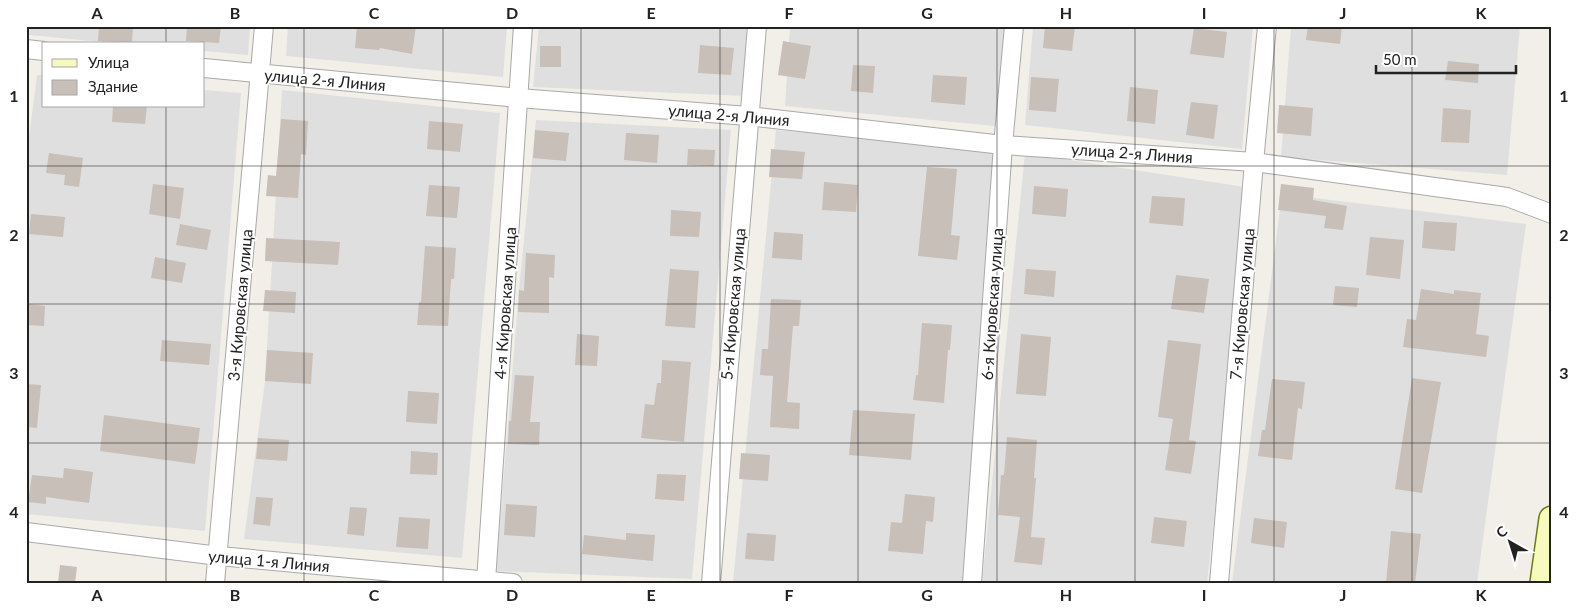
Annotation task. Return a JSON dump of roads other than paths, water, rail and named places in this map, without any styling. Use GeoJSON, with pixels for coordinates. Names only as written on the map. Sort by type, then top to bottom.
{"type":"FeatureCollection","features":[{"type":"Feature","properties":{"kind":"main road"},"geometry":{"type":"LineString","coordinates":[[1543,583],[1552,520]]}},
{"type":"Feature","properties":{"kind":"street","name":"3-я Кировская улица"},"geometry":{"type":"LineString","coordinates":[[215,583],[219,556],[264,26]]}},
{"type":"Feature","properties":{"kind":"street","name":"4-я Кировская улица"},"geometry":{"type":"LineString","coordinates":[[486,581],[523,26]]}},
{"type":"Feature","properties":{"kind":"street","name":"5-я Кировская улица"},"geometry":{"type":"LineString","coordinates":[[711,583],[756,26]]}},
{"type":"Feature","properties":{"kind":"street","name":"6-я Кировская улица"},"geometry":{"type":"LineString","coordinates":[[972,583],[1003,145],[1014,26]]}},
{"type":"Feature","properties":{"kind":"street","name":"7-я Кировская улица"},"geometry":{"type":"LineString","coordinates":[[1219,583],[1267,26]]}},
{"type":"Feature","properties":{"kind":"street"},"geometry":{"type":"LineString","coordinates":[[26,49],[42,50]]}},
{"type":"Feature","properties":{"kind":"street","name":"улица 2-я Линия"},"geometry":{"type":"LineString","coordinates":[[205,68],[519,98],[748,116],[1003,145],[1254,162],[1507,198],[1552,214]]}},
{"type":"Feature","properties":{"kind":"street","name":"улица 1-я Линия"},"geometry":{"type":"LineString","coordinates":[[26,532],[219,556],[513,583]]}}]}
